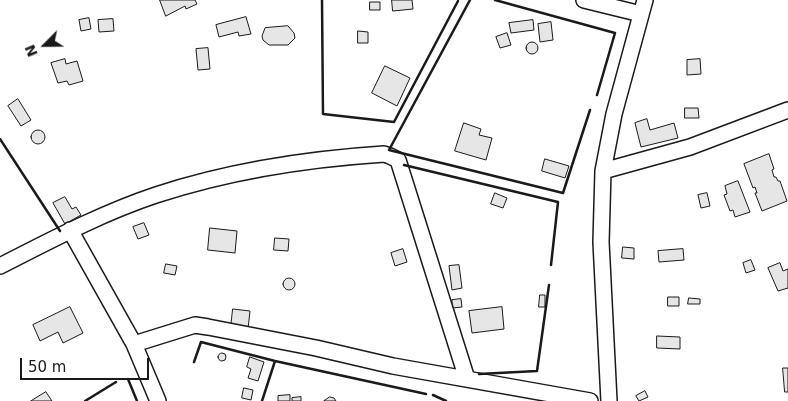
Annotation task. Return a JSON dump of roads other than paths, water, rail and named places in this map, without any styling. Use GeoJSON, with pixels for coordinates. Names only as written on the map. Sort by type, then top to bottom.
{"type":"FeatureCollection","features":[{"type":"Feature","properties":{"kind":"street"},"geometry":{"type":"LineString","coordinates":[[584,0],[643,7],[614,114],[603,171],[601,242],[610,401]]}},
{"type":"Feature","properties":{"kind":"street"},"geometry":{"type":"LineString","coordinates":[[603,171],[698,144],[788,110]]}},
{"type":"Feature","properties":{"kind":"street"},"geometry":{"type":"LineString","coordinates":[[0,266],[70,230],[156,195],[243,172],[341,157],[384,154],[398,160],[467,379]]}},
{"type":"Feature","properties":{"kind":"street"},"geometry":{"type":"LineString","coordinates":[[70,230],[134,344],[158,401]]}},
{"type":"Feature","properties":{"kind":"street"},"geometry":{"type":"LineString","coordinates":[[134,344],[194,326],[208,327],[316,348],[393,366],[590,401]]}}]}
